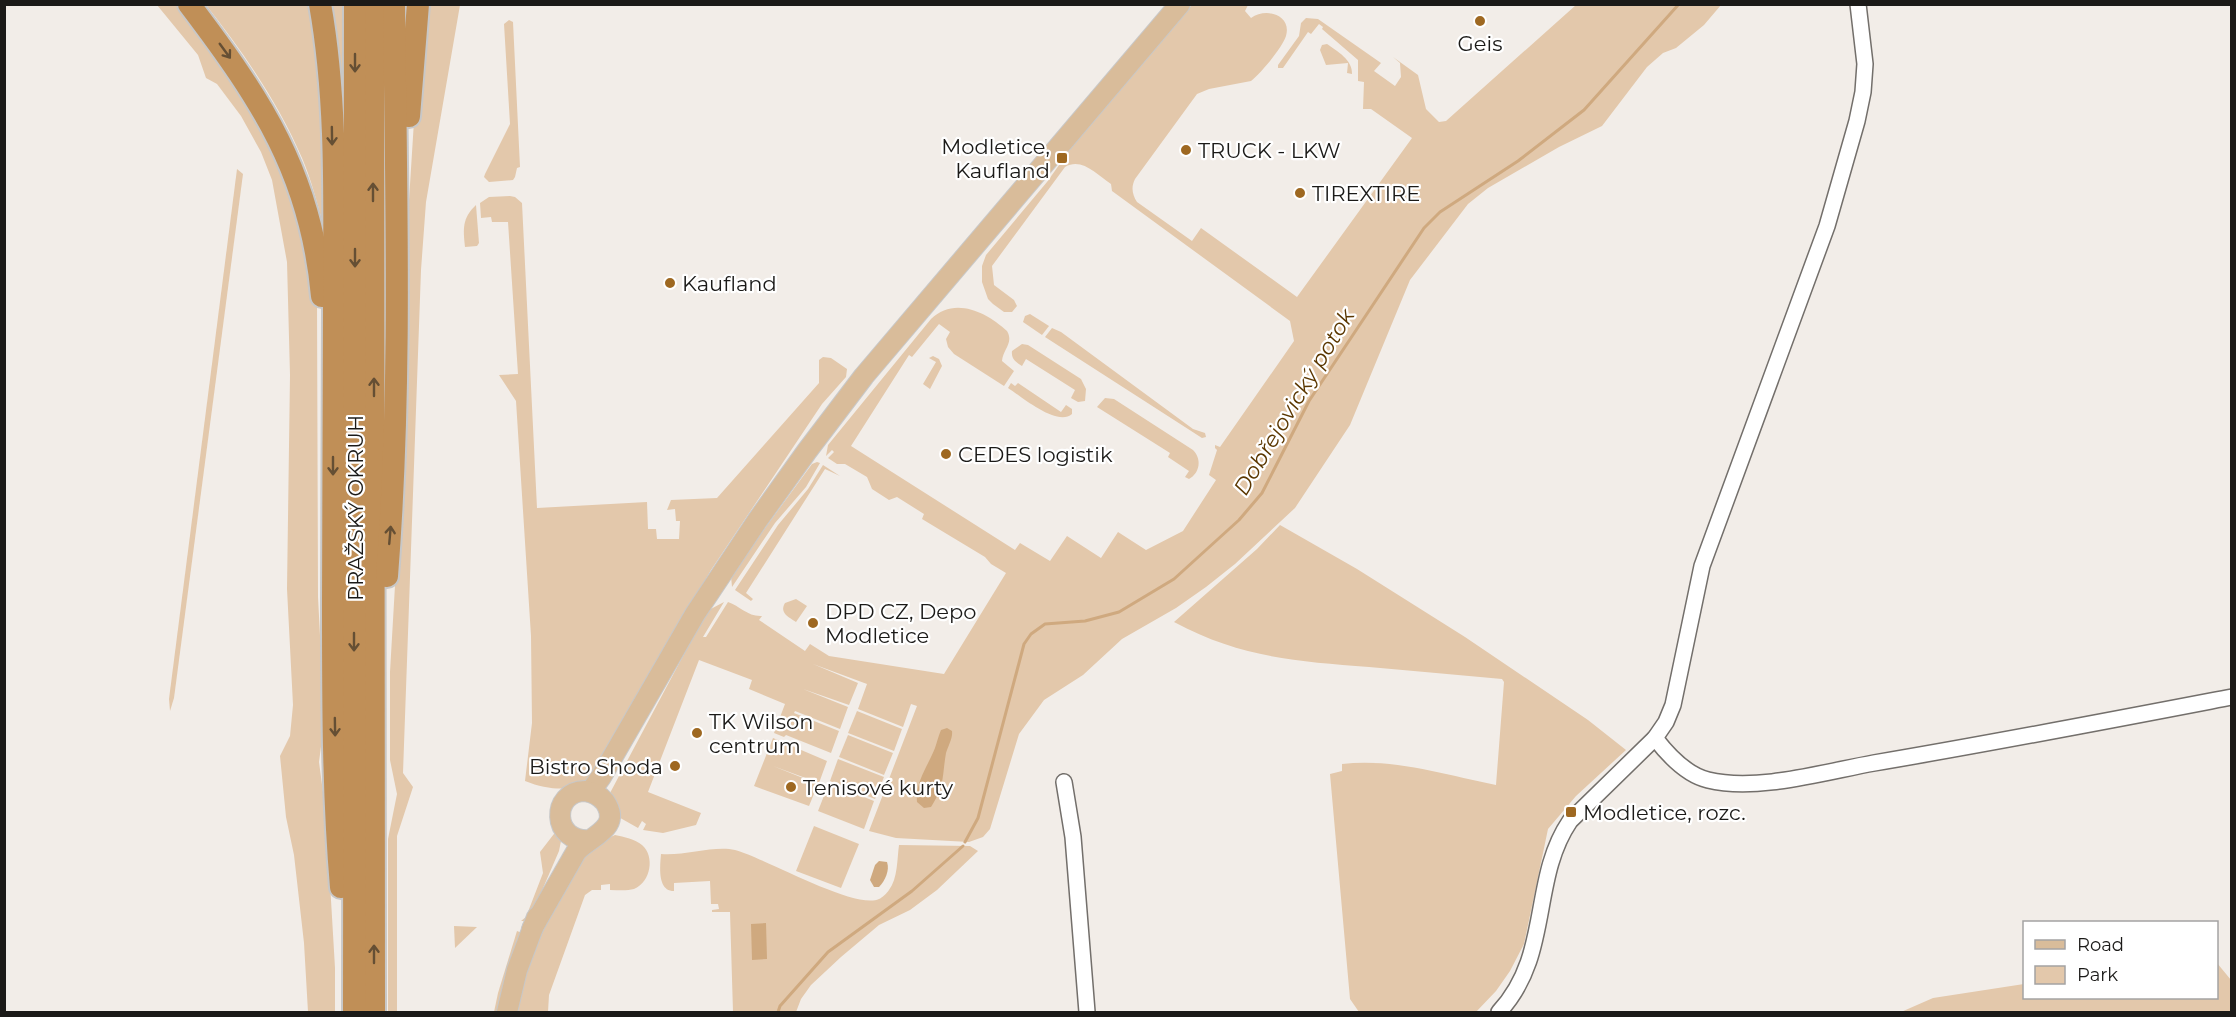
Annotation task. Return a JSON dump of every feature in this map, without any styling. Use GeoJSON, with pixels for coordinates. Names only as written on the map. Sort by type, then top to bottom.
{"type":"FeatureCollection","features":[{"type":"Feature","properties":{"kind":"highway"},"geometry":{"type":"LineString","coordinates":[[189,4],[249,86],[270,121],[296,178],[314,240],[322,287],[333,408]]}},
{"type":"Feature","properties":{"kind":"highway"},"geometry":{"type":"LineString","coordinates":[[320,4],[329,67],[332,130],[333,669],[337,844],[361,1010]]}},
{"type":"Feature","properties":{"kind":"highway","name":"PRAŽSKÝ OKRUH"},"geometry":{"type":"LineString","coordinates":[[355,4],[361,1010]]}},
{"type":"Feature","properties":{"kind":"highway","name":"PRAŽSKÝ OKRUH"},"geometry":{"type":"LineString","coordinates":[[361,1010],[374,739],[373,4]]}},
{"type":"Feature","properties":{"kind":"highway"},"geometry":{"type":"LineString","coordinates":[[374,739],[393,500],[396,303],[394,4]]}},
{"type":"Feature","properties":{"kind":"highway"},"geometry":{"type":"LineString","coordinates":[[396,303],[418,4]]}},
{"type":"Feature","properties":{"kind":"main road"},"geometry":{"type":"LineString","coordinates":[[597,796],[601,777],[617,747],[695,615],[757,521],[864,376],[1180,4]]}},
{"type":"Feature","properties":{"kind":"main road"},"geometry":{"type":"LineString","coordinates":[[507,1012],[517,970],[532,929],[562,853],[566,833],[560,819],[563,803],[574,793],[597,796],[609,812],[608,823],[602,833],[581,846],[572,858],[532,929]]}},
{"type":"Feature","properties":{"kind":"main road"},"geometry":{"type":"LineString","coordinates":[[566,833],[581,841],[590,840]]}},
{"type":"Feature","properties":{"kind":"street"},"geometry":{"type":"LineString","coordinates":[[1507,1009],[1534,948],[1556,843],[1570,821],[1655,738],[1673,705],[1702,566],[1827,226],[1857,122],[1865,64],[1858,4]]}},
{"type":"Feature","properties":{"kind":"street"},"geometry":{"type":"LineString","coordinates":[[1655,738],[1666,752],[1695,775],[1706,780],[1747,784],[1928,754],[2232,697]]}},
{"type":"Feature","properties":{"kind":"street"},"geometry":{"type":"LineString","coordinates":[[1064,782],[1073,837],[1088,1012]]}},
{"type":"Feature","properties":{"kind":"green space"},"geometry":{"type":"Polygon","coordinates":[[[157,5],[184,5],[288,170],[317,300],[318,597],[323,693],[323,731],[319,762],[326,815],[335,968],[335,1012],[308,1012],[304,943],[294,855],[286,817],[280,756],[290,736],[293,705],[287,589],[290,375],[287,262],[272,180],[261,152],[241,116],[217,84],[206,78],[198,55],[157,5]]]}},
{"type":"Feature","properties":{"kind":"green space"},"geometry":{"type":"Polygon","coordinates":[[[206,5],[315,5],[324,77],[323,224],[314,191],[293,137],[271,97],[246,59],[206,5]]]}},
{"type":"Feature","properties":{"kind":"green space"},"geometry":{"type":"Polygon","coordinates":[[[327,5],[342,5],[343,174],[327,5]]]}},
{"type":"Feature","properties":{"kind":"green space"},"geometry":{"type":"Polygon","coordinates":[[[427,5],[460,5],[426,202],[421,270],[403,773],[413,787],[397,836],[397,1012],[388,1012],[388,839],[397,794],[390,760],[390,672],[401,482],[405,264],[414,121],[427,5]]]}},
{"type":"Feature","properties":{"kind":"green space"},"geometry":{"type":"Polygon","coordinates":[[[1192,5],[1248,5],[1245,11],[1251,18],[1270,13],[1282,18],[1287,29],[1286,36],[1271,60],[1251,81],[1209,89],[1197,94],[1135,179],[1134,196],[1137,202],[1192,241],[1201,228],[1297,297],[1412,138],[1371,109],[1363,109],[1364,82],[1358,81],[1358,60],[1319,24],[1311,34],[1308,32],[1283,68],[1278,68],[1299,36],[1301,23],[1306,18],[1318,19],[1381,63],[1374,71],[1395,86],[1401,77],[1400,63],[1393,57],[1418,75],[1426,109],[1439,122],[1446,121],[1576,5],[1721,5],[1704,25],[1676,48],[1663,53],[1647,67],[1602,126],[1559,147],[1488,188],[1468,204],[1410,280],[1350,425],[1295,508],[1235,564],[1206,587],[1176,608],[1122,639],[1083,675],[1044,700],[1019,734],[990,829],[983,837],[969,842],[896,838],[869,831],[917,706],[911,704],[903,727],[858,709],[867,684],[813,664],[858,683],[849,705],[803,689],[848,707],[840,729],[795,711],[794,713],[839,731],[831,753],[786,735],[784,737],[774,733],[785,704],[749,689],[752,680],[699,660],[648,792],[701,813],[696,825],[663,833],[643,830],[646,824],[642,821],[638,828],[615,815],[610,793],[707,611],[724,602],[703,637],[706,637],[728,602],[748,613],[762,616],[759,620],[805,651],[810,644],[829,656],[944,674],[1006,573],[991,564],[985,557],[922,519],[924,514],[897,497],[889,500],[872,489],[867,477],[845,464],[837,464],[828,458],[834,452],[832,450],[826,456],[828,445],[931,319],[940,312],[950,308],[970,309],[999,324],[1009,335],[1009,343],[1002,361],[1014,371],[1004,386],[954,354],[948,347],[946,339],[950,332],[939,324],[912,357],[909,355],[851,446],[1015,550],[1020,543],[1050,561],[1067,536],[1101,558],[1118,532],[1146,550],[1183,531],[1216,480],[1209,475],[1217,450],[1215,445],[1220,447],[1294,341],[1290,321],[1112,191],[1111,184],[1095,172],[1077,164],[1065,167],[992,266],[994,285],[1014,300],[1017,306],[1012,312],[1004,312],[988,299],[982,282],[982,266],[986,255],[1047,182],[1103,103],[1192,5]]]}},
{"type":"Feature","properties":{"kind":"green space"},"geometry":{"type":"Polygon","coordinates":[[[509,20],[513,22],[520,167],[517,168],[513,180],[489,182],[484,177],[485,174],[510,124],[504,24],[509,20]]]}},
{"type":"Feature","properties":{"kind":"green space"},"geometry":{"type":"Polygon","coordinates":[[[1327,44],[1347,60],[1352,74],[1347,73],[1348,63],[1326,65],[1320,50],[1322,45],[1327,44]]]}},
{"type":"Feature","properties":{"kind":"green space"},"geometry":{"type":"Polygon","coordinates":[[[237,169],[243,174],[174,698],[170,711],[169,699],[237,169]]]}},
{"type":"Feature","properties":{"kind":"green space"},"geometry":{"type":"Polygon","coordinates":[[[510,196],[522,203],[537,508],[647,502],[648,529],[656,529],[657,539],[679,539],[680,521],[676,521],[675,509],[667,510],[671,500],[717,498],[819,383],[819,360],[823,357],[831,358],[847,369],[846,377],[822,404],[711,570],[588,786],[563,789],[548,788],[525,781],[532,723],[531,636],[516,401],[499,375],[518,374],[508,222],[492,222],[491,217],[481,218],[480,203],[489,197],[510,196]]]}},
{"type":"Feature","properties":{"kind":"green space"},"geometry":{"type":"Polygon","coordinates":[[[476,205],[479,243],[477,246],[465,247],[464,224],[476,205]]]}},
{"type":"Feature","properties":{"kind":"green space"},"geometry":{"type":"Polygon","coordinates":[[[1030,314],[1049,326],[1042,335],[1023,322],[1025,316],[1030,314]]]}},
{"type":"Feature","properties":{"kind":"green space"},"geometry":{"type":"Polygon","coordinates":[[[1052,328],[1061,332],[1193,429],[1205,433],[1206,437],[1202,438],[1045,337],[1052,328]]]}},
{"type":"Feature","properties":{"kind":"green space"},"geometry":{"type":"Polygon","coordinates":[[[1022,344],[1028,345],[1081,379],[1086,389],[1085,401],[1078,402],[1071,398],[1075,390],[1026,359],[1022,366],[1016,362],[1012,351],[1022,344]]]}},
{"type":"Feature","properties":{"kind":"green space"},"geometry":{"type":"Polygon","coordinates":[[[933,356],[939,359],[942,366],[930,389],[923,384],[936,362],[929,358],[933,356]]]}},
{"type":"Feature","properties":{"kind":"green space"},"geometry":{"type":"Polygon","coordinates":[[[1011,383],[1015,386],[1018,383],[1061,412],[1066,405],[1072,409],[1072,414],[1058,417],[1049,414],[1008,388],[1011,383]]]}},
{"type":"Feature","properties":{"kind":"green space"},"geometry":{"type":"Polygon","coordinates":[[[1105,398],[1114,399],[1193,450],[1199,462],[1196,473],[1189,479],[1185,477],[1189,471],[1168,457],[1170,453],[1097,407],[1105,398]]]}},
{"type":"Feature","properties":{"kind":"green space"},"geometry":{"type":"Polygon","coordinates":[[[820,463],[806,487],[775,523],[732,587],[731,576],[735,569],[812,464],[820,463]]]}},
{"type":"Feature","properties":{"kind":"green space"},"geometry":{"type":"Polygon","coordinates":[[[823,465],[840,476],[825,469],[746,593],[753,599],[751,601],[735,590],[778,525],[808,489],[823,465]]]}},
{"type":"Feature","properties":{"kind":"green space"},"geometry":{"type":"Polygon","coordinates":[[[1280,525],[1357,569],[1465,637],[1588,720],[1626,750],[1576,796],[1548,829],[1524,944],[1496,991],[1476,1012],[1359,1012],[1350,999],[1330,774],[1342,771],[1342,764],[1381,763],[1420,768],[1496,785],[1504,682],[1502,679],[1269,656],[1222,643],[1174,622],[1257,549],[1280,525]]]}},
{"type":"Feature","properties":{"kind":"green space"},"geometry":{"type":"Polygon","coordinates":[[[796,599],[807,606],[796,622],[786,614],[783,606],[796,599]]]}},
{"type":"Feature","properties":{"kind":"green space"},"geometry":{"type":"Polygon","coordinates":[[[857,711],[902,729],[894,751],[848,733],[857,711]]]}},
{"type":"Feature","properties":{"kind":"green space"},"geometry":{"type":"Polygon","coordinates":[[[848,735],[893,753],[884,775],[839,757],[848,735]]]}},
{"type":"Feature","properties":{"kind":"green space"},"geometry":{"type":"Polygon","coordinates":[[[773,738],[827,761],[819,783],[773,766],[818,784],[809,806],[754,786],[773,738]]]}},
{"type":"Feature","properties":{"kind":"green space"},"geometry":{"type":"Polygon","coordinates":[[[838,759],[884,777],[875,799],[830,781],[838,759]]]}},
{"type":"Feature","properties":{"kind":"green space"},"geometry":{"type":"Polygon","coordinates":[[[829,783],[874,801],[864,829],[818,811],[829,783]]]}},
{"type":"Feature","properties":{"kind":"green space"},"geometry":{"type":"Polygon","coordinates":[[[814,826],[859,844],[841,888],[796,871],[814,826]]]}},
{"type":"Feature","properties":{"kind":"green space"},"geometry":{"type":"Polygon","coordinates":[[[557,830],[561,841],[559,851],[531,916],[526,921],[521,921],[526,917],[543,873],[540,852],[557,830]]]}},
{"type":"Feature","properties":{"kind":"green space"},"geometry":{"type":"Polygon","coordinates":[[[615,835],[636,841],[646,850],[650,862],[644,881],[640,886],[628,890],[610,890],[610,884],[601,885],[601,890],[592,890],[585,895],[549,995],[548,1012],[515,1012],[535,942],[580,851],[615,835]]]}},
{"type":"Feature","properties":{"kind":"green space"},"geometry":{"type":"Polygon","coordinates":[[[899,845],[970,846],[978,851],[937,890],[910,910],[879,925],[841,957],[811,985],[801,999],[796,1012],[733,1012],[730,912],[712,912],[712,910],[719,909],[718,904],[711,904],[710,881],[674,883],[674,891],[665,887],[661,877],[661,854],[727,849],[748,855],[850,897],[867,900],[879,899],[888,891],[894,880],[899,845]]]}},
{"type":"Feature","properties":{"kind":"green space"},"geometry":{"type":"Polygon","coordinates":[[[454,926],[477,927],[455,948],[454,926]]]}},
{"type":"Feature","properties":{"kind":"green space"},"geometry":{"type":"Polygon","coordinates":[[[517,931],[522,933],[501,1012],[494,1012],[498,993],[517,931]]]}},
{"type":"Feature","properties":{"kind":"green space"},"geometry":{"type":"Polygon","coordinates":[[[2218,964],[2231,980],[2231,1012],[1901,1012],[1933,998],[2023,984],[2023,999],[2218,999],[2218,964]]]}},
{"type":"Feature","properties":{"kind":"shaded area"},"geometry":{"type":"Polygon","coordinates":[[[947,728],[952,731],[952,734],[946,753],[941,787],[931,807],[924,808],[917,802],[918,788],[941,730],[947,728]]]}},
{"type":"Feature","properties":{"kind":"shaded area"},"geometry":{"type":"Polygon","coordinates":[[[879,861],[887,862],[887,872],[881,885],[874,887],[870,880],[875,865],[879,861]]]}},
{"type":"Feature","properties":{"kind":"shaded area"},"geometry":{"type":"Polygon","coordinates":[[[766,923],[767,959],[752,960],[751,924],[766,923]]]}},
{"type":"Feature","properties":{"kind":"waterway","name":"Dobřejovický potok"},"geometry":{"type":"LineString","coordinates":[[965,842],[978,818],[1024,644],[1031,634],[1045,624],[1085,621],[1119,612],[1174,579],[1239,520],[1262,493],[1309,401],[1424,228],[1440,212],[1518,161],[1584,110],[1679,4]]}},
{"type":"Feature","properties":{"kind":"waterway","name":"Dobřejovický potok"},"geometry":{"type":"LineString","coordinates":[[778,1012],[780,1006],[828,952],[912,891],[963,846]]}},
{"type":"Feature","properties":{"kind":"place","name":"Geis"},"geometry":{"type":"Point","coordinates":[1480,21]}},
{"type":"Feature","properties":{"kind":"place","name":"TRUCK - LKW"},"geometry":{"type":"Point","coordinates":[1186,150]}},
{"type":"Feature","properties":{"kind":"place","name":"Modletice, Kaufland"},"geometry":{"type":"Point","coordinates":[1062,158]}},
{"type":"Feature","properties":{"kind":"place","name":"TIREXTIRE"},"geometry":{"type":"Point","coordinates":[1300,193]}},
{"type":"Feature","properties":{"kind":"place","name":"Kaufland"},"geometry":{"type":"Point","coordinates":[670,283]}},
{"type":"Feature","properties":{"kind":"place","name":"CEDES logistik"},"geometry":{"type":"Point","coordinates":[946,454]}},
{"type":"Feature","properties":{"kind":"place","name":"DPD CZ, Depo Modletice"},"geometry":{"type":"Point","coordinates":[813,623]}},
{"type":"Feature","properties":{"kind":"place","name":"TK Wilson centrum"},"geometry":{"type":"Point","coordinates":[697,733]}},
{"type":"Feature","properties":{"kind":"place","name":"Bistro Shoda"},"geometry":{"type":"Point","coordinates":[675,766]}},
{"type":"Feature","properties":{"kind":"place","name":"Tenisové kurty"},"geometry":{"type":"Point","coordinates":[791,787]}},
{"type":"Feature","properties":{"kind":"place","name":"Modletice, rozc."},"geometry":{"type":"Point","coordinates":[1571,812]}}]}
